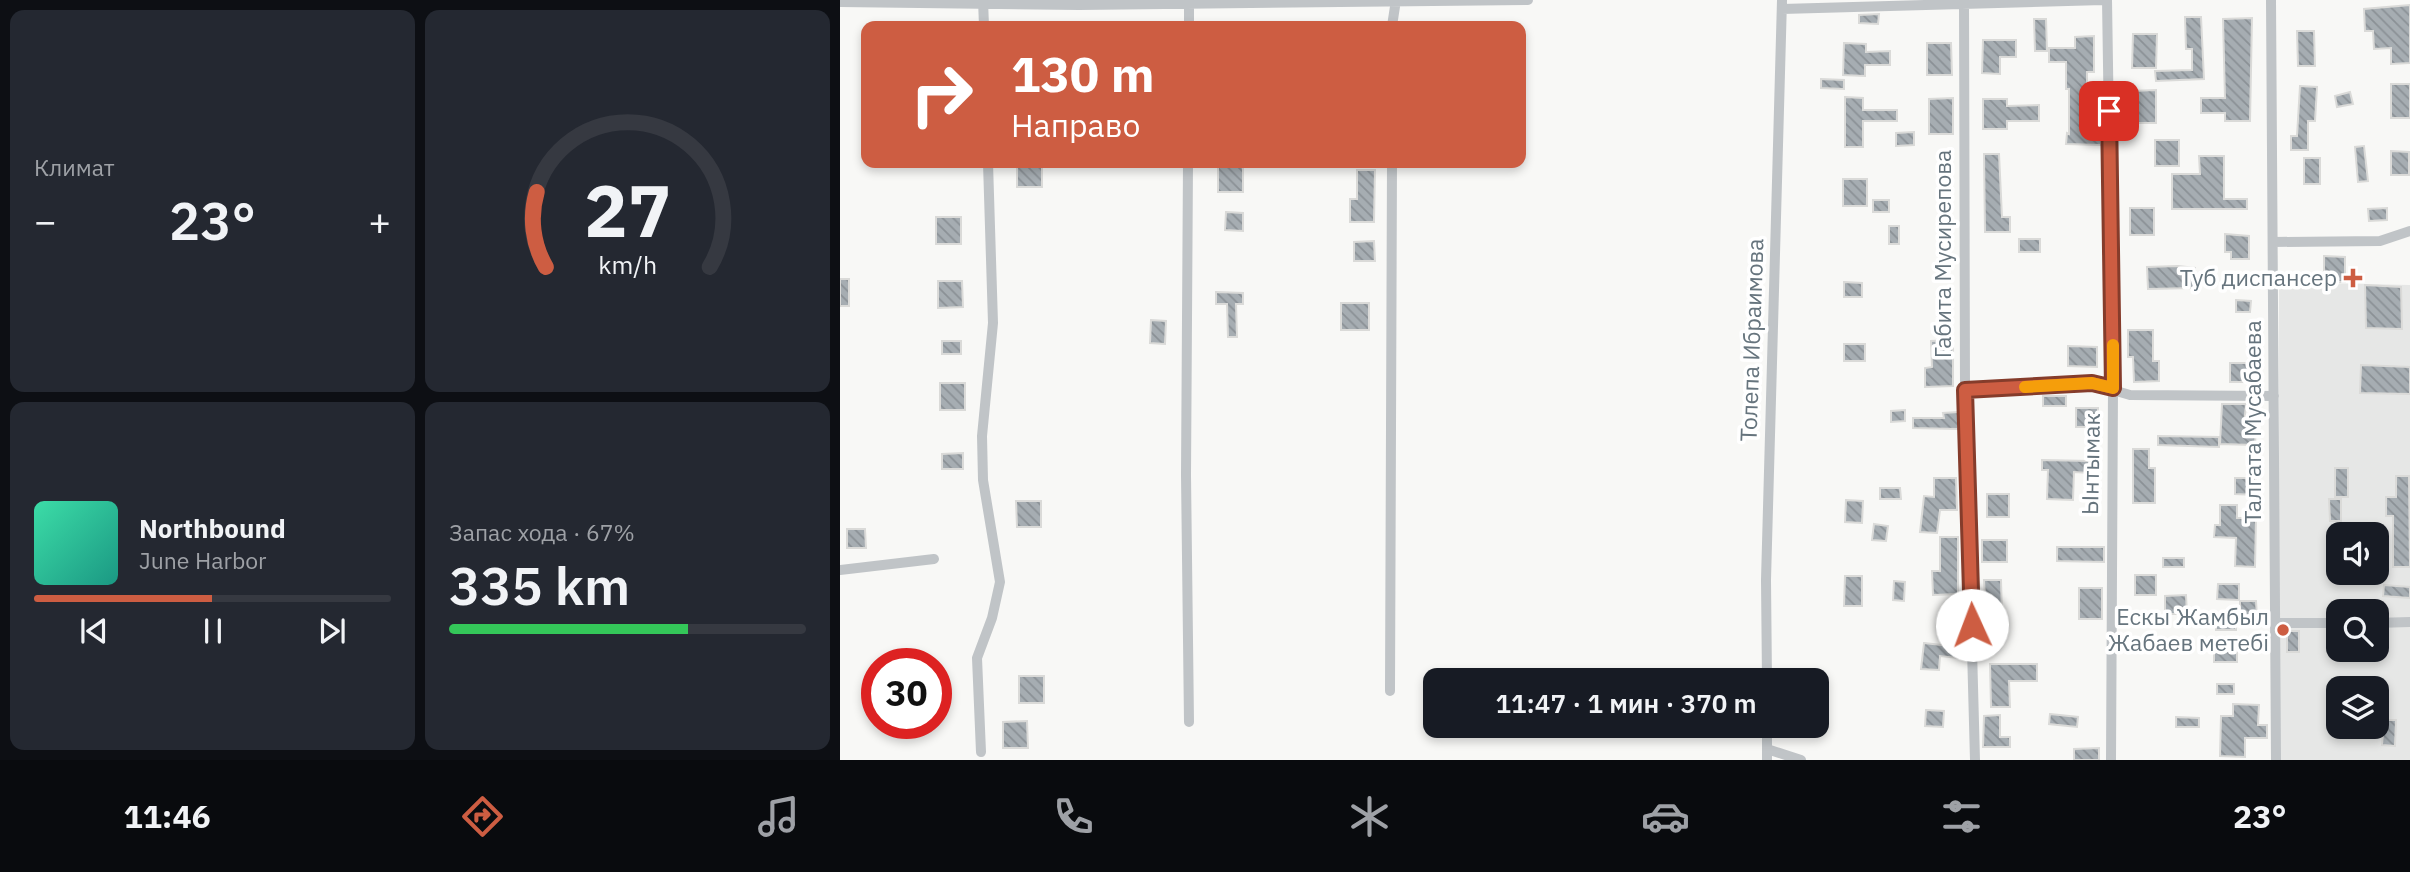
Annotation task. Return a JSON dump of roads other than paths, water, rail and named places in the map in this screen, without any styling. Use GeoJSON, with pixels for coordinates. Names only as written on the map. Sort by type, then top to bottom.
{"type":"FeatureCollection","features":[{"type":"Feature","properties":{"kind":"street"},"geometry":{"type":"LineString","coordinates":[[840,2],[983,1],[1079,5],[1189,1],[1528,0]]}},
{"type":"Feature","properties":{"kind":"street"},"geometry":{"type":"LineString","coordinates":[[1782,4],[2105,0]]}},
{"type":"Feature","properties":{"kind":"street","name":"Ынтымак"},"geometry":{"type":"LineString","coordinates":[[2105,0],[2113,389],[2111,760]]}},
{"type":"Feature","properties":{"kind":"street","name":"Талгата Мусабаева"},"geometry":{"type":"LineString","coordinates":[[2271,0],[2276,760]]}},
{"type":"Feature","properties":{"kind":"street"},"geometry":{"type":"LineString","coordinates":[[983,1],[984,21]]}},
{"type":"Feature","properties":{"kind":"street"},"geometry":{"type":"LineString","coordinates":[[1189,1],[1189,21]]}},
{"type":"Feature","properties":{"kind":"street"},"geometry":{"type":"LineString","coordinates":[[1393,21],[1396,1]]}},
{"type":"Feature","properties":{"kind":"street","name":"Габита Мусирепова"},"geometry":{"type":"LineString","coordinates":[[1964,2],[1965,390],[1975,760]]}},
{"type":"Feature","properties":{"kind":"street","name":"Толепа Ибраимова"},"geometry":{"type":"LineString","coordinates":[[1767,668],[1766,580],[1782,4]]}},
{"type":"Feature","properties":{"kind":"street"},"geometry":{"type":"LineString","coordinates":[[981,752],[977,658],[992,618],[1000,582],[983,480],[982,436],[993,323],[988,168]]}},
{"type":"Feature","properties":{"kind":"street"},"geometry":{"type":"LineString","coordinates":[[1188,168],[1186,475],[1189,722]]}},
{"type":"Feature","properties":{"kind":"street"},"geometry":{"type":"LineString","coordinates":[[1390,691],[1392,168]]}},
{"type":"Feature","properties":{"kind":"street"},"geometry":{"type":"LineString","coordinates":[[2274,242],[2380,241],[2410,231]]}},
{"type":"Feature","properties":{"kind":"street"},"geometry":{"type":"LineString","coordinates":[[1965,390],[2092,383],[2130,395],[2274,396]]}},
{"type":"Feature","properties":{"kind":"street"},"geometry":{"type":"LineString","coordinates":[[840,570],[934,559]]}},
{"type":"Feature","properties":{"kind":"street"},"geometry":{"type":"LineString","coordinates":[[2389,623],[2410,622]]}},
{"type":"Feature","properties":{"kind":"street"},"geometry":{"type":"LineString","coordinates":[[2275,623],[2326,623]]}},
{"type":"Feature","properties":{"kind":"street"},"geometry":{"type":"LineString","coordinates":[[1767,755],[1801,760]]}},
{"type":"Feature","properties":{"kind":"place","name":"Туб диспансер"},"geometry":{"type":"Point","coordinates":[2353,278]}},
{"type":"Feature","properties":{"kind":"place","name":"Ескы Жамбыл Жабаев метебі"},"geometry":{"type":"Point","coordinates":[2283,630]}}]}
